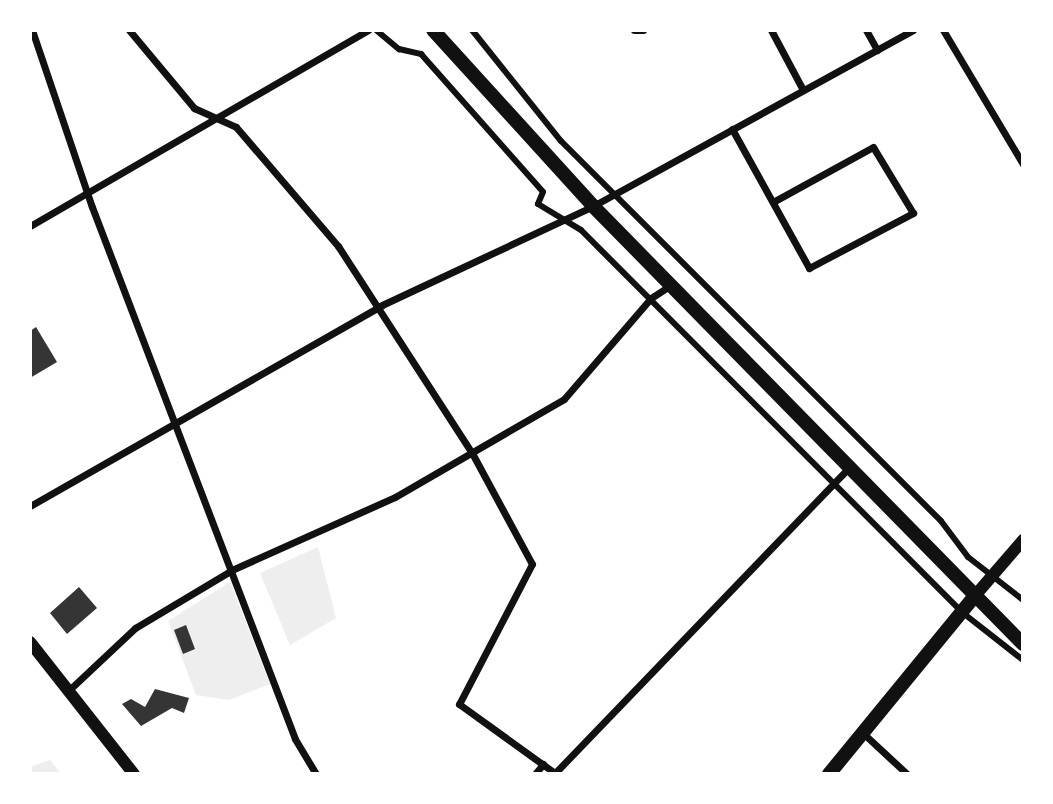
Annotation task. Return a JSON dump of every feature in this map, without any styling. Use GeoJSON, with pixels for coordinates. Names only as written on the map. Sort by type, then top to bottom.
{"type":"FeatureCollection","features":[{"type":"Feature","properties":{"kind":"main road"},"geometry":{"type":"LineString","coordinates":[[433,30],[593,206],[973,598],[1023,644]]}},
{"type":"Feature","properties":{"kind":"main road"},"geometry":{"type":"LineString","coordinates":[[830,774],[866,735],[973,598]]}},
{"type":"Feature","properties":{"kind":"street"},"geometry":{"type":"LineString","coordinates":[[32,30],[90,193],[179,422],[295,738],[316,774]]}},
{"type":"Feature","properties":{"kind":"street"},"geometry":{"type":"LineString","coordinates":[[129,30],[194,108],[220,117],[278,176],[382,305],[472,453],[532,564],[459,704],[555,774],[849,468]]}},
{"type":"Feature","properties":{"kind":"street"},"geometry":{"type":"LineString","coordinates":[[30,226],[368,30]]}},
{"type":"Feature","properties":{"kind":"street"},"geometry":{"type":"LineString","coordinates":[[376,30],[399,49],[421,54],[543,192],[538,204],[563,219],[651,298],[963,613],[1023,660]]}},
{"type":"Feature","properties":{"kind":"street"},"geometry":{"type":"LineString","coordinates":[[472,30],[561,141],[941,521],[968,557],[994,574],[1023,600]]}},
{"type":"Feature","properties":{"kind":"street"},"geometry":{"type":"LineString","coordinates":[[634,30],[643,30]]}},
{"type":"Feature","properties":{"kind":"street"},"geometry":{"type":"LineString","coordinates":[[771,30],[803,90]]}},
{"type":"Feature","properties":{"kind":"street"},"geometry":{"type":"LineString","coordinates":[[866,30],[877,50]]}},
{"type":"Feature","properties":{"kind":"street"},"geometry":{"type":"LineString","coordinates":[[30,506],[382,305],[593,206],[913,30]]}},
{"type":"Feature","properties":{"kind":"street"},"geometry":{"type":"LineString","coordinates":[[943,30],[1023,164]]}},
{"type":"Feature","properties":{"kind":"street"},"geometry":{"type":"LineString","coordinates":[[732,129],[809,268],[913,213],[873,147],[773,202]]}},
{"type":"Feature","properties":{"kind":"street"},"geometry":{"type":"LineString","coordinates":[[68,691],[135,628],[234,569],[395,497],[564,399],[651,298],[671,285]]}},
{"type":"Feature","properties":{"kind":"street"},"geometry":{"type":"LineString","coordinates":[[973,598],[1023,540]]}},
{"type":"Feature","properties":{"kind":"street"},"geometry":{"type":"LineString","coordinates":[[30,642],[134,774]]}},
{"type":"Feature","properties":{"kind":"street"},"geometry":{"type":"LineString","coordinates":[[866,735],[907,774]]}},
{"type":"Feature","properties":{"kind":"street"},"geometry":{"type":"LineString","coordinates":[[535,774],[544,764]]}},
{"type":"Feature","properties":{"kind":"shaded area"},"geometry":{"type":"Polygon","coordinates":[[[318,547],[336,618],[290,645],[260,573],[318,547]]]}},
{"type":"Feature","properties":{"kind":"shaded area"},"geometry":{"type":"Polygon","coordinates":[[[230,582],[270,684],[229,700],[196,695],[168,621],[230,582]]]}},
{"type":"Feature","properties":{"kind":"shaded area"},"geometry":{"type":"Polygon","coordinates":[[[50,760],[61,774],[30,774],[30,767],[50,760]]]}},
{"type":"Feature","properties":{"kind":"building"},"geometry":{"type":"Polygon","coordinates":[[[36,327],[57,362],[30,378],[30,331],[36,327]]]}},
{"type":"Feature","properties":{"kind":"building"},"geometry":{"type":"Polygon","coordinates":[[[79,587],[97,608],[67,634],[50,613],[79,587]]]}},
{"type":"Feature","properties":{"kind":"building"},"geometry":{"type":"Polygon","coordinates":[[[186,625],[195,649],[183,654],[174,630],[186,625]]]}},
{"type":"Feature","properties":{"kind":"building"},"geometry":{"type":"Polygon","coordinates":[[[155,689],[189,698],[184,713],[172,708],[141,726],[122,704],[131,699],[145,707],[155,689]]]}}]}
